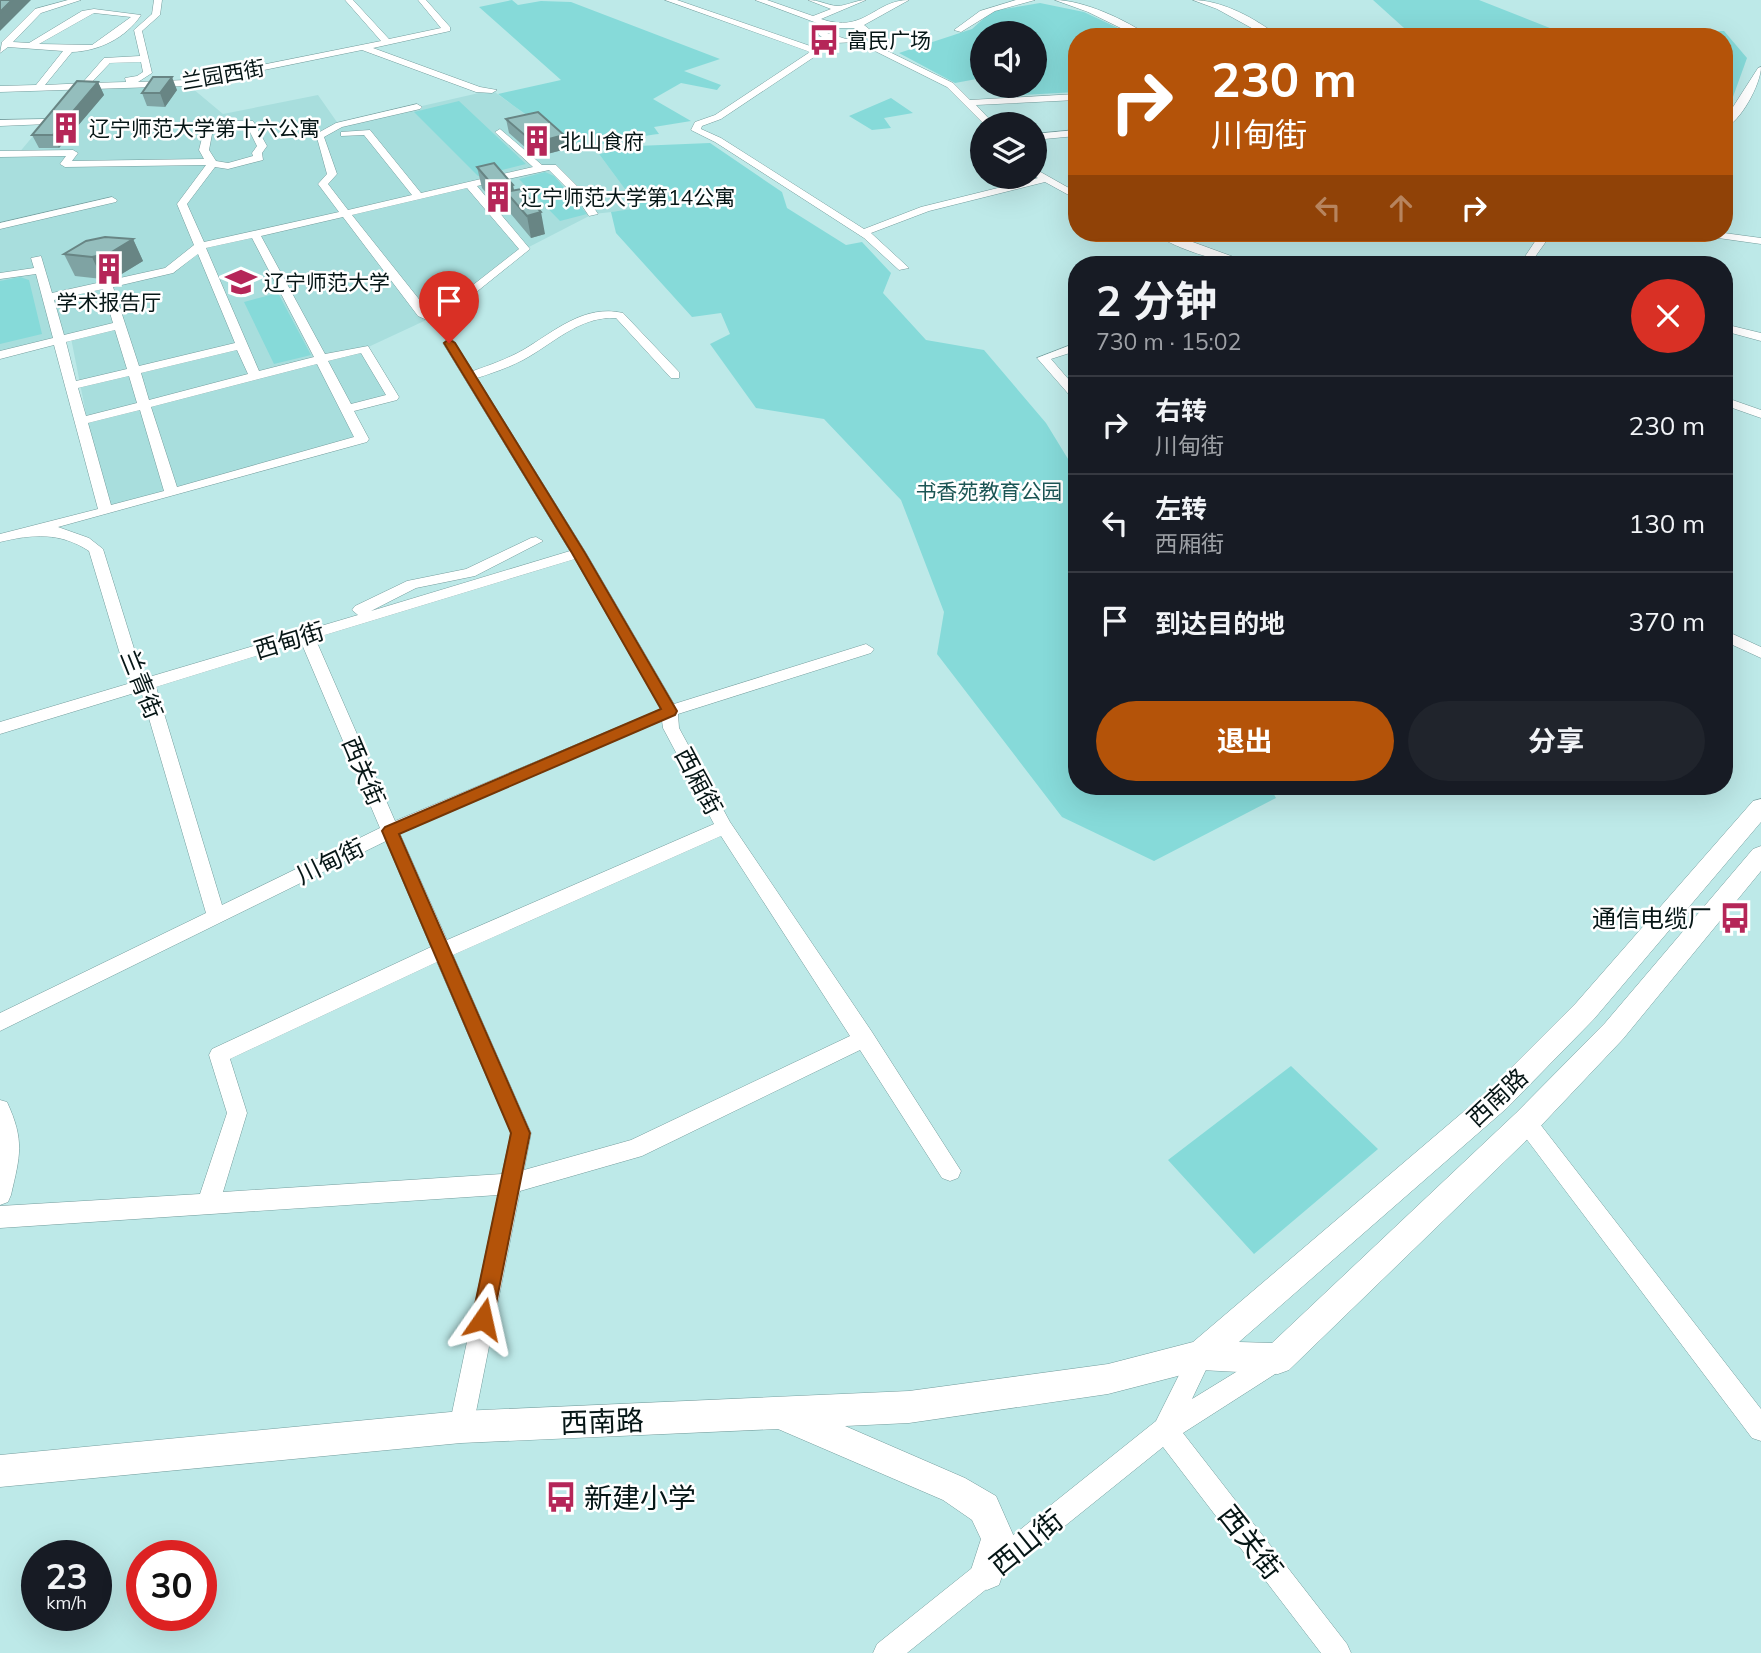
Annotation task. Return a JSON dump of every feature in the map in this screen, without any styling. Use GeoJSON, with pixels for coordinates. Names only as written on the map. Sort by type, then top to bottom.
{"type":"FeatureCollection","features":[{"type":"Feature","properties":{"kind":"main road","name":"西南路"},"geometry":{"type":"LineString","coordinates":[[1201,1355],[1498,1099],[1585,1011],[1761,807]]}},
{"type":"Feature","properties":{"kind":"main road","name":"西南路"},"geometry":{"type":"LineString","coordinates":[[0,1471],[461,1427],[909,1407],[1094,1381],[1201,1355],[1278,1359],[1526,1122],[1614,1031],[1761,855]]}},
{"type":"Feature","properties":{"kind":"main road"},"geometry":{"type":"LineString","coordinates":[[780,1414],[954,1489],[984,1508],[998,1539],[987,1573]]}},
{"type":"Feature","properties":{"kind":"street"},"geometry":{"type":"LineString","coordinates":[[3,47],[38,10],[77,0]]}},
{"type":"Feature","properties":{"kind":"street"},"geometry":{"type":"LineString","coordinates":[[55,82],[139,79],[148,73],[138,30],[156,15],[158,0]]}},
{"type":"Feature","properties":{"kind":"street"},"geometry":{"type":"LineString","coordinates":[[349,0],[387,42]]}},
{"type":"Feature","properties":{"kind":"street","name":"兰园西街"},"geometry":{"type":"LineString","coordinates":[[0,89],[186,83],[447,29],[422,0]]}},
{"type":"Feature","properties":{"kind":"street"},"geometry":{"type":"LineString","coordinates":[[669,0],[819,51]]}},
{"type":"Feature","properties":{"kind":"street"},"geometry":{"type":"LineString","coordinates":[[759,0],[831,25],[858,25],[905,0]]}},
{"type":"Feature","properties":{"kind":"street"},"geometry":{"type":"LineString","coordinates":[[812,0],[839,9]]}},
{"type":"Feature","properties":{"kind":"street"},"geometry":{"type":"LineString","coordinates":[[813,19],[862,0]]}},
{"type":"Feature","properties":{"kind":"street"},"geometry":{"type":"LineString","coordinates":[[958,30],[982,11],[1002,4],[1031,0]]}},
{"type":"Feature","properties":{"kind":"street"},"geometry":{"type":"LineString","coordinates":[[1059,0],[1091,10],[1128,28]]}},
{"type":"Feature","properties":{"kind":"street"},"geometry":{"type":"LineString","coordinates":[[1072,4],[1090,0]]}},
{"type":"Feature","properties":{"kind":"street"},"geometry":{"type":"LineString","coordinates":[[1197,0],[1220,7],[1258,28]]}},
{"type":"Feature","properties":{"kind":"street"},"geometry":{"type":"LineString","coordinates":[[3,47],[32,45],[92,48],[134,21],[137,15],[94,11],[85,13],[32,45]]}},
{"type":"Feature","properties":{"kind":"street"},"geometry":{"type":"LineString","coordinates":[[831,25],[824,29],[822,34],[834,40],[859,40],[940,79],[978,112]]}},
{"type":"Feature","properties":{"kind":"street"},"geometry":{"type":"LineString","coordinates":[[858,25],[869,32],[859,40]]}},
{"type":"Feature","properties":{"kind":"street"},"geometry":{"type":"LineString","coordinates":[[834,40],[718,117],[698,124],[695,130],[718,140],[862,233],[903,268]]}},
{"type":"Feature","properties":{"kind":"street"},"geometry":{"type":"LineString","coordinates":[[38,88],[71,47]]}},
{"type":"Feature","properties":{"kind":"street"},"geometry":{"type":"LineString","coordinates":[[363,47],[479,90],[492,90]]}},
{"type":"Feature","properties":{"kind":"street"},"geometry":{"type":"LineString","coordinates":[[89,81],[107,60],[144,59]]}},
{"type":"Feature","properties":{"kind":"street"},"geometry":{"type":"LineString","coordinates":[[1733,118],[1761,70]]}},
{"type":"Feature","properties":{"kind":"street"},"geometry":{"type":"LineString","coordinates":[[67,96],[75,87]]}},
{"type":"Feature","properties":{"kind":"street"},"geometry":{"type":"LineString","coordinates":[[969,103],[1068,97]]}},
{"type":"Feature","properties":{"kind":"street"},"geometry":{"type":"LineString","coordinates":[[417,107],[339,125],[319,136],[332,174],[323,184],[422,314],[437,316],[446,312],[525,249],[470,185]]}},
{"type":"Feature","properties":{"kind":"street"},"geometry":{"type":"LineString","coordinates":[[36,133],[52,113]]}},
{"type":"Feature","properties":{"kind":"street"},"geometry":{"type":"LineString","coordinates":[[0,123],[45,122]]}},
{"type":"Feature","properties":{"kind":"street"},"geometry":{"type":"LineString","coordinates":[[0,154],[73,153],[65,164],[211,163],[228,166],[259,158],[257,151],[262,146],[250,123],[207,132],[204,150],[211,163]]}},
{"type":"Feature","properties":{"kind":"street"},"geometry":{"type":"LineString","coordinates":[[320,140],[367,132],[419,197]]}},
{"type":"Feature","properties":{"kind":"street"},"geometry":{"type":"LineString","coordinates":[[500,132],[539,168]]}},
{"type":"Feature","properties":{"kind":"street"},"geometry":{"type":"LineString","coordinates":[[1047,136],[1068,134]]}},
{"type":"Feature","properties":{"kind":"street"},"geometry":{"type":"LineString","coordinates":[[18,154],[27,143]]}},
{"type":"Feature","properties":{"kind":"street"},"geometry":{"type":"LineString","coordinates":[[211,163],[182,204],[255,377]]}},
{"type":"Feature","properties":{"kind":"street"},"geometry":{"type":"LineString","coordinates":[[169,271],[199,248],[539,168],[552,167],[581,196],[593,214]]}},
{"type":"Feature","properties":{"kind":"street"},"geometry":{"type":"LineString","coordinates":[[1047,181],[1068,192]]}},
{"type":"Feature","properties":{"kind":"street"},"geometry":{"type":"LineString","coordinates":[[862,233],[926,209],[1005,189]]}},
{"type":"Feature","properties":{"kind":"street"},"geometry":{"type":"LineString","coordinates":[[0,226],[112,200]]}},
{"type":"Feature","properties":{"kind":"street"},"geometry":{"type":"LineString","coordinates":[[27,531],[362,439],[255,234]]}},
{"type":"Feature","properties":{"kind":"street"},"geometry":{"type":"LineString","coordinates":[[1733,237],[1761,241]]}},
{"type":"Feature","properties":{"kind":"street"},"geometry":{"type":"LineString","coordinates":[[1180,242],[1220,256]]}},
{"type":"Feature","properties":{"kind":"street"},"geometry":{"type":"LineString","coordinates":[[0,276],[38,264],[105,510]]}},
{"type":"Feature","properties":{"kind":"street"},"geometry":{"type":"LineString","coordinates":[[47,298],[169,271],[193,267],[208,269]]}},
{"type":"Feature","properties":{"kind":"street"},"geometry":{"type":"LineString","coordinates":[[107,285],[172,493]]}},
{"type":"Feature","properties":{"kind":"street"},"geometry":{"type":"LineString","coordinates":[[470,376],[516,359],[573,323],[607,312],[619,315],[675,375]]}},
{"type":"Feature","properties":{"kind":"street"},"geometry":{"type":"LineString","coordinates":[[0,355],[120,326]]}},
{"type":"Feature","properties":{"kind":"street"},"geometry":{"type":"LineString","coordinates":[[1733,330],[1761,337]]}},
{"type":"Feature","properties":{"kind":"street","name":"西厢街"},"geometry":{"type":"LineString","coordinates":[[449,343],[579,553],[670,711],[671,729],[724,827],[950,1171]]}},
{"type":"Feature","properties":{"kind":"street"},"geometry":{"type":"LineString","coordinates":[[72,386],[241,345]]}},
{"type":"Feature","properties":{"kind":"street"},"geometry":{"type":"LineString","coordinates":[[80,421],[364,349],[393,397],[347,410]]}},
{"type":"Feature","properties":{"kind":"street"},"geometry":{"type":"LineString","coordinates":[[1068,350],[1043,358],[1068,386]]}},
{"type":"Feature","properties":{"kind":"street"},"geometry":{"type":"LineString","coordinates":[[1733,404],[1761,414]]}},
{"type":"Feature","properties":{"kind":"street","name":"兰青街"},"geometry":{"type":"LineString","coordinates":[[0,538],[27,531],[61,531],[78,536],[96,549],[134,674],[147,684],[216,916]]}},
{"type":"Feature","properties":{"kind":"street"},"geometry":{"type":"LineString","coordinates":[[309,634],[412,584],[470,573],[536,541]]}},
{"type":"Feature","properties":{"kind":"street","name":"西甸街"},"geometry":{"type":"LineString","coordinates":[[0,728],[579,553]]}},
{"type":"Feature","properties":{"kind":"street","name":"西关街"},"geometry":{"type":"LineString","coordinates":[[309,634],[390,831],[520,1133],[461,1427]]}},
{"type":"Feature","properties":{"kind":"street"},"geometry":{"type":"LineString","coordinates":[[1733,639],[1761,653]]}},
{"type":"Feature","properties":{"kind":"street","name":"川甸街"},"geometry":{"type":"LineString","coordinates":[[0,1022],[390,831],[670,711],[866,649]]}},
{"type":"Feature","properties":{"kind":"street"},"geometry":{"type":"LineString","coordinates":[[208,1204],[237,1113],[219,1055],[442,951],[724,827]]}},
{"type":"Feature","properties":{"kind":"street"},"geometry":{"type":"LineString","coordinates":[[0,1217],[510,1184],[635,1149],[865,1038]]}},
{"type":"Feature","properties":{"kind":"street"},"geometry":{"type":"LineString","coordinates":[[0,1109],[11,1148],[0,1195]]}},
{"type":"Feature","properties":{"kind":"street"},"geometry":{"type":"LineString","coordinates":[[1526,1122],[1761,1429]]}},
{"type":"Feature","properties":{"kind":"street","name":"西山街"},"geometry":{"type":"LineString","coordinates":[[1165,1430],[1201,1355]]}},
{"type":"Feature","properties":{"kind":"street","name":"西山街"},"geometry":{"type":"LineString","coordinates":[[886,1653],[1165,1430],[1278,1359]]}},
{"type":"Feature","properties":{"kind":"street","name":"西关街"},"geometry":{"type":"LineString","coordinates":[[1165,1430],[1338,1653]]}},
{"type":"Feature","properties":{"kind":"shaded area","name":"辽宁师范大学"},"geometry":{"type":"Polygon","coordinates":[[[186,83],[223,114],[318,95],[339,125],[492,90],[540,125],[599,154],[640,209],[593,214],[525,249],[437,315],[364,349],[393,397],[347,409],[362,439],[105,510],[71,338],[0,355],[0,154],[18,154],[74,87],[186,83]]]}},
{"type":"Feature","properties":{"kind":"green space"},"geometry":{"type":"Polygon","coordinates":[[[512,0],[518,5],[541,1],[571,2],[720,59],[684,71],[721,85],[717,90],[681,83],[653,99],[691,121],[654,127],[659,134],[588,146],[574,143],[539,124],[498,94],[561,80],[479,7],[512,0]]]}},
{"type":"Feature","properties":{"kind":"green space"},"geometry":{"type":"Polygon","coordinates":[[[1373,0],[1479,0],[1550,28],[1404,28],[1373,0]]]}},
{"type":"Feature","properties":{"kind":"green space"},"geometry":{"type":"Polygon","coordinates":[[[1040,3],[1084,12],[1118,28],[1068,28],[1068,92],[1047,94],[1047,21],[981,21],[992,11],[1040,3]]]}},
{"type":"Feature","properties":{"kind":"green space"},"geometry":{"type":"Polygon","coordinates":[[[970,30],[970,80],[955,83],[899,53],[970,30]]]}},
{"type":"Feature","properties":{"kind":"green space"},"geometry":{"type":"Polygon","coordinates":[[[1733,42],[1747,58],[1733,97],[1733,42]]]}},
{"type":"Feature","properties":{"kind":"green space"},"geometry":{"type":"Polygon","coordinates":[[[891,98],[913,113],[884,118],[891,128],[872,130],[849,116],[891,98]]]}},
{"type":"Feature","properties":{"kind":"green space"},"geometry":{"type":"Polygon","coordinates":[[[459,101],[526,164],[478,176],[414,112],[459,101]]]}},
{"type":"Feature","properties":{"kind":"green space","name":"书香苑教育公园"},"geometry":{"type":"Polygon","coordinates":[[[710,143],[782,192],[787,208],[846,245],[862,242],[891,273],[883,293],[926,340],[984,350],[1046,423],[1068,459],[1068,795],[1274,795],[1276,798],[1154,861],[1062,817],[937,654],[944,612],[901,500],[824,419],[756,408],[710,344],[730,334],[721,313],[692,317],[616,233],[611,212],[639,208],[599,154],[637,146],[710,143]]]}},
{"type":"Feature","properties":{"kind":"green space"},"geometry":{"type":"Polygon","coordinates":[[[545,172],[554,176],[587,214],[560,221],[519,179],[545,172]]]}},
{"type":"Feature","properties":{"kind":"green space"},"geometry":{"type":"Polygon","coordinates":[[[20,277],[29,280],[42,334],[0,344],[0,281],[20,277]]]}},
{"type":"Feature","properties":{"kind":"green space"},"geometry":{"type":"Polygon","coordinates":[[[278,293],[311,355],[274,364],[244,302],[278,293]]]}},
{"type":"Feature","properties":{"kind":"green space"},"geometry":{"type":"Polygon","coordinates":[[[1291,1066],[1378,1149],[1254,1254],[1168,1160],[1291,1066]]]}},
{"type":"Feature","properties":{"kind":"building"},"geometry":{"type":"Polygon","coordinates":[[[0,0],[12,0],[0,12],[0,0]]]}},
{"type":"Feature","properties":{"kind":"building"},"geometry":{"type":"Polygon","coordinates":[[[153,77],[172,77],[160,93],[142,93],[153,77]]]}},
{"type":"Feature","properties":{"kind":"building"},"geometry":{"type":"Polygon","coordinates":[[[77,81],[98,82],[53,135],[32,135],[77,81]]]}},
{"type":"Feature","properties":{"kind":"building"},"geometry":{"type":"Polygon","coordinates":[[[538,112],[564,135],[534,143],[506,119],[538,112]]]}},
{"type":"Feature","properties":{"kind":"building"},"geometry":{"type":"Polygon","coordinates":[[[494,163],[513,185],[496,189],[477,167],[494,163]]]}},
{"type":"Feature","properties":{"kind":"building"},"geometry":{"type":"Polygon","coordinates":[[[521,189],[541,212],[527,216],[506,192],[521,189]]]}},
{"type":"Feature","properties":{"kind":"building"},"geometry":{"type":"Polygon","coordinates":[[[105,237],[133,239],[110,253],[92,257],[64,254],[86,241],[105,237]]]}},
{"type":"Feature","properties":{"kind":"place","name":"富民广场"},"geometry":{"type":"Point","coordinates":[824,40]}},
{"type":"Feature","properties":{"kind":"place","name":"辽宁师范大学第十六公寓"},"geometry":{"type":"Point","coordinates":[66,128]}},
{"type":"Feature","properties":{"kind":"place","name":"北山食府"},"geometry":{"type":"Point","coordinates":[537,141]}},
{"type":"Feature","properties":{"kind":"place","name":"辽宁师范大学第14公寓"},"geometry":{"type":"Point","coordinates":[498,197]}},
{"type":"Feature","properties":{"kind":"place","name":"学术报告厅"},"geometry":{"type":"Point","coordinates":[109,269]}},
{"type":"Feature","properties":{"kind":"place","name":"辽宁师范大学"},"geometry":{"type":"Point","coordinates":[241,282]}},
{"type":"Feature","properties":{"kind":"place","name":"通信电缆厂"},"geometry":{"type":"Point","coordinates":[1735,918]}},
{"type":"Feature","properties":{"kind":"place","name":"新建小学"},"geometry":{"type":"Point","coordinates":[561,1497]}},
{"type":"Feature","properties":{"kind":"route"},"geometry":{"type":"LineString","coordinates":[[449,343],[579,553],[670,711],[390,831],[520,1133],[483,1319]]}}]}
